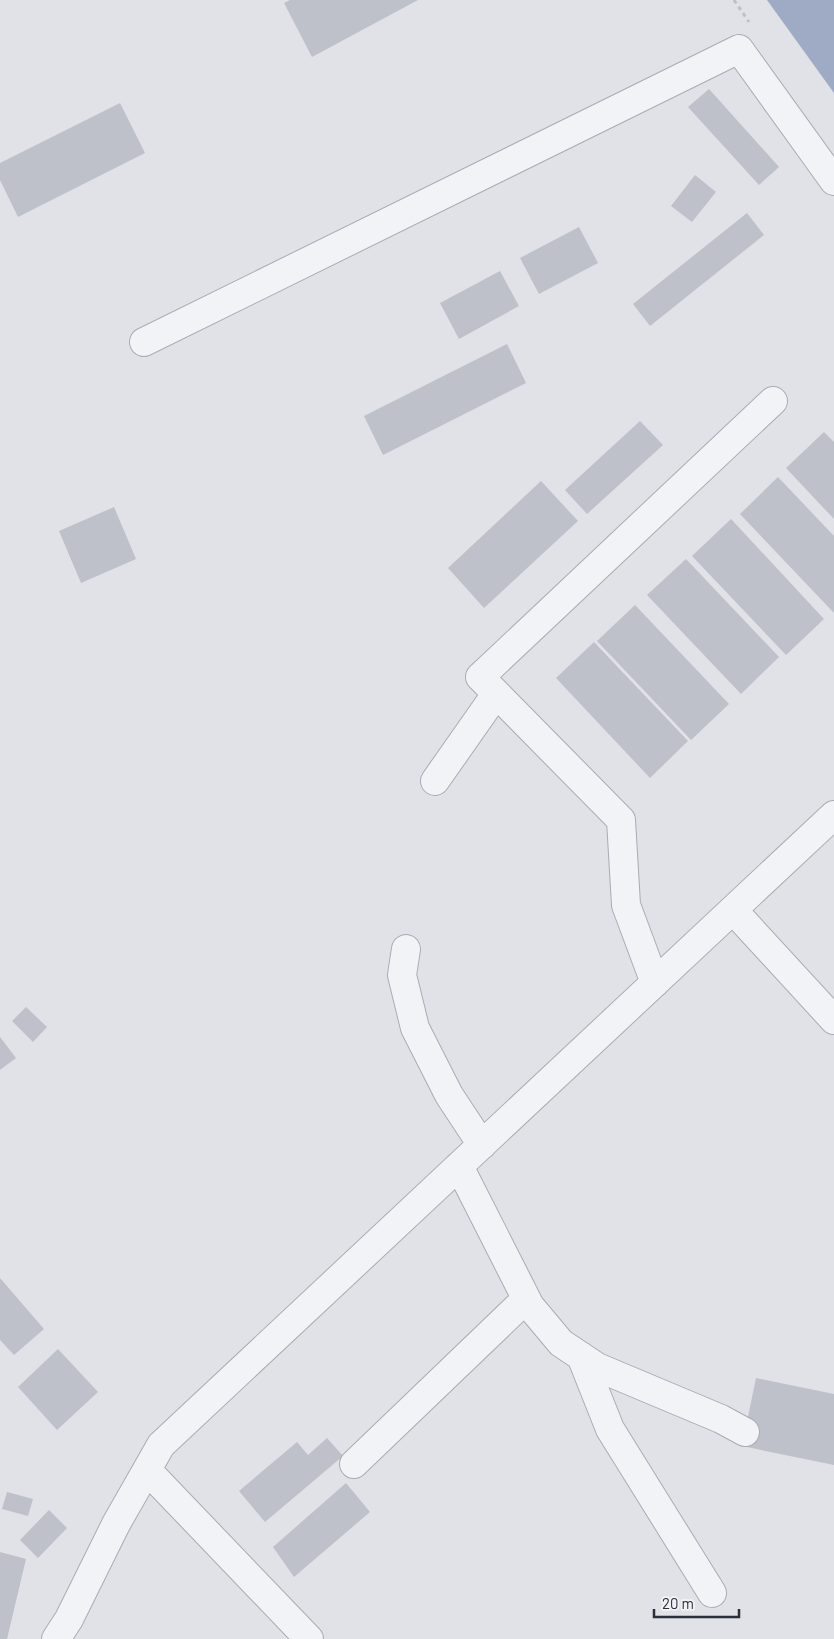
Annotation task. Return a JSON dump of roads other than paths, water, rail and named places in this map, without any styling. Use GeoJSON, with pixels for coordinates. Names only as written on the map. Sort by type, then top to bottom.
{"type":"FeatureCollection","features":[{"type":"Feature","properties":{"kind":"street"},"geometry":{"type":"LineString","coordinates":[[144,342],[739,49],[834,180]]}},
{"type":"Feature","properties":{"kind":"street"},"geometry":{"type":"LineString","coordinates":[[654,984],[626,905],[620,820],[480,677],[773,401]]}},
{"type":"Feature","properties":{"kind":"street"},"geometry":{"type":"LineString","coordinates":[[435,781],[496,694]]}},
{"type":"Feature","properties":{"kind":"street"},"geometry":{"type":"LineString","coordinates":[[56,1639],[116,1524],[161,1445],[834,815]]}},
{"type":"Feature","properties":{"kind":"street"},"geometry":{"type":"LineString","coordinates":[[733,910],[834,1020]]}},
{"type":"Feature","properties":{"kind":"street"},"geometry":{"type":"LineString","coordinates":[[406,949],[402,975],[415,1028],[449,1096],[482,1145]]}},
{"type":"Feature","properties":{"kind":"street"},"geometry":{"type":"LineString","coordinates":[[459,1166],[530,1306],[561,1343],[597,1367],[721,1419],[745,1432]]}},
{"type":"Feature","properties":{"kind":"street"},"geometry":{"type":"LineString","coordinates":[[354,1464],[526,1299]]}},
{"type":"Feature","properties":{"kind":"street"},"geometry":{"type":"LineString","coordinates":[[581,1356],[610,1430],[712,1593]]}},
{"type":"Feature","properties":{"kind":"street"},"geometry":{"type":"LineString","coordinates":[[147,1470],[309,1639]]}},
{"type":"Feature","properties":{"kind":"water"},"geometry":{"type":"Polygon","coordinates":[[[767,0],[834,0],[834,93],[767,0]]]}}]}
